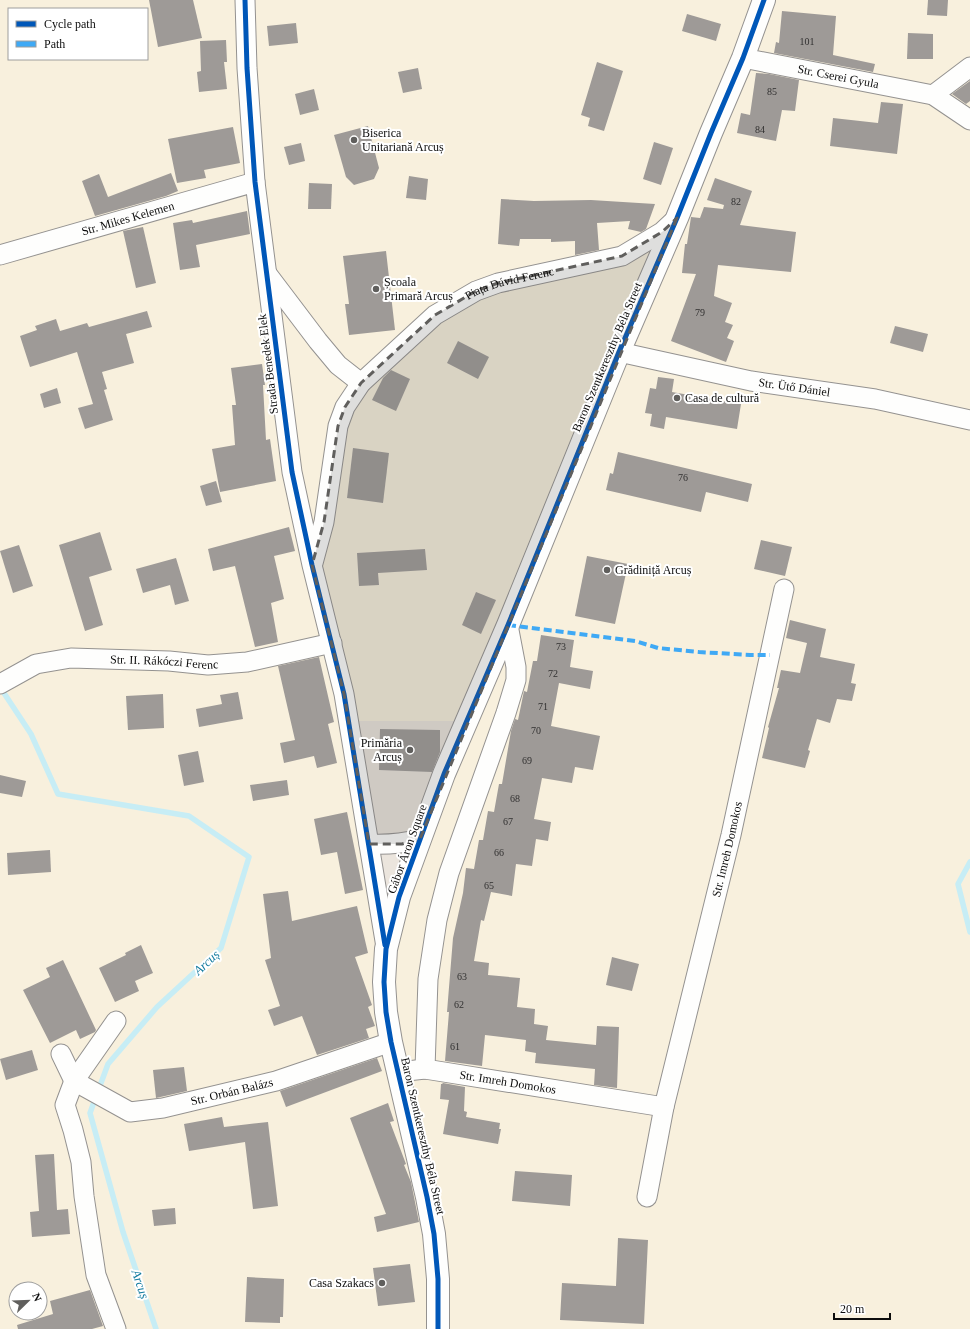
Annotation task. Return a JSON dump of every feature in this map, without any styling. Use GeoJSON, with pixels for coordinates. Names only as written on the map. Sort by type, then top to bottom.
{"type":"FeatureCollection","features":[{"type":"Feature","properties":{"kind":"street","name":"Strada Benedek Elek"},"geometry":{"type":"LineString","coordinates":[[245,0],[247,68],[255,182],[292,472],[312,565],[332,643],[349,720]]}},
{"type":"Feature","properties":{"kind":"street","name":"Baron Szentkereszthy Béla Street"},"geometry":{"type":"LineString","coordinates":[[467,721],[508,625],[619,352],[677,218],[743,58],[764,0]]}},
{"type":"Feature","properties":{"kind":"street","name":"Str. Cserei Gyula"},"geometry":{"type":"LineString","coordinates":[[743,58],[933,95],[970,120]]}},
{"type":"Feature","properties":{"kind":"street"},"geometry":{"type":"LineString","coordinates":[[933,95],[970,67]]}},
{"type":"Feature","properties":{"kind":"street","name":"Str. Mikes Kelemen"},"geometry":{"type":"LineString","coordinates":[[0,255],[255,182]]}},
{"type":"Feature","properties":{"kind":"street","name":"Piața Dávid Ferenc"},"geometry":{"type":"LineString","coordinates":[[312,565],[324,522],[338,426],[345,407],[361,383],[435,315],[476,291],[498,283],[622,256],[662,232],[677,218]]}},
{"type":"Feature","properties":{"kind":"street"},"geometry":{"type":"LineString","coordinates":[[267,274],[338,365],[361,383]]}},
{"type":"Feature","properties":{"kind":"street","name":"Str. Ütő Dániel"},"geometry":{"type":"LineString","coordinates":[[619,352],[751,382],[875,400],[970,420]]}},
{"type":"Feature","properties":{"kind":"street","name":"Str. Imreh Domokos"},"geometry":{"type":"LineString","coordinates":[[646,1197],[664,1107],[731,835],[784,589]]}},
{"type":"Feature","properties":{"kind":"street"},"geometry":{"type":"LineString","coordinates":[[425,1069],[428,979],[437,920],[449,873],[506,713],[516,680],[516,667],[508,625]]}},
{"type":"Feature","properties":{"kind":"street","name":"Str. II. Rákóczi Ferenc"},"geometry":{"type":"LineString","coordinates":[[1,683],[36,664],[71,658],[168,661],[208,665],[246,662],[332,643]]}},
{"type":"Feature","properties":{"kind":"street","name":"Gábor Áron Square"},"geometry":{"type":"LineString","coordinates":[[349,720],[386,949]]}},
{"type":"Feature","properties":{"kind":"street","name":"Gábor Áron Square"},"geometry":{"type":"LineString","coordinates":[[386,949],[399,898],[444,774],[467,721]]}},
{"type":"Feature","properties":{"kind":"street"},"geometry":{"type":"LineString","coordinates":[[369,844],[402,844],[420,839]]}},
{"type":"Feature","properties":{"kind":"street","name":"Baron Szentkereszthy Béla Street"},"geometry":{"type":"LineString","coordinates":[[386,949],[384,982],[386,1012],[391,1042],[434,1234],[438,1279],[438,1329]]}},
{"type":"Feature","properties":{"kind":"street"},"geometry":{"type":"LineString","coordinates":[[116,1021],[74,1081],[65,1105],[82,1162],[84,1196],[96,1275],[116,1329]]}},
{"type":"Feature","properties":{"kind":"street","name":"Str. Orbán Balázs"},"geometry":{"type":"LineString","coordinates":[[74,1081],[130,1112],[163,1108],[276,1081],[391,1042]]}},
{"type":"Feature","properties":{"kind":"street"},"geometry":{"type":"LineString","coordinates":[[61,1054],[74,1081]]}},
{"type":"Feature","properties":{"kind":"street","name":"Str. Imreh Domokos"},"geometry":{"type":"LineString","coordinates":[[398,1072],[425,1069],[664,1107]]}},
{"type":"Feature","properties":{"kind":"highlighted area"},"geometry":{"type":"Polygon","coordinates":[[[677,218],[420,839],[402,844],[369,844],[344,694],[312,565],[324,522],[338,426],[345,407],[361,383],[435,315],[476,291],[498,283],[622,256],[662,232],[677,218]]]}},
{"type":"Feature","properties":{"kind":"shaded area"},"geometry":{"type":"Polygon","coordinates":[[[0,0],[970,0],[970,1329],[0,1329],[0,0]]]}},
{"type":"Feature","properties":{"kind":"shaded area"},"geometry":{"type":"Polygon","coordinates":[[[354,721],[467,721],[386,949],[354,721]]]}},
{"type":"Feature","properties":{"kind":"building"},"geometry":{"type":"Polygon","coordinates":[[[149,0],[193,0],[202,38],[158,47],[149,0]]]}},
{"type":"Feature","properties":{"kind":"building"},"geometry":{"type":"Polygon","coordinates":[[[928,0],[948,0],[947,16],[927,15],[928,0]]]}},
{"type":"Feature","properties":{"kind":"building"},"geometry":{"type":"Polygon","coordinates":[[[782,11],[836,16],[833,55],[875,64],[873,72],[774,53],[776,42],[779,43],[782,11]]]}},
{"type":"Feature","properties":{"kind":"building"},"geometry":{"type":"Polygon","coordinates":[[[687,14],[721,24],[716,41],[682,31],[687,14]]]}},
{"type":"Feature","properties":{"kind":"building"},"geometry":{"type":"Polygon","coordinates":[[[296,23],[298,43],[269,46],[267,26],[296,23]]]}},
{"type":"Feature","properties":{"kind":"building"},"geometry":{"type":"Polygon","coordinates":[[[908,33],[933,34],[933,59],[907,59],[908,33]]]}},
{"type":"Feature","properties":{"kind":"building"},"geometry":{"type":"Polygon","coordinates":[[[226,40],[227,62],[224,62],[227,89],[199,92],[197,72],[201,71],[200,41],[226,40]]]}},
{"type":"Feature","properties":{"kind":"building"},"geometry":{"type":"Polygon","coordinates":[[[597,62],[623,71],[604,131],[588,126],[590,118],[581,115],[597,62]]]}},
{"type":"Feature","properties":{"kind":"building"},"geometry":{"type":"Polygon","coordinates":[[[418,68],[422,89],[403,93],[398,72],[418,68]]]}},
{"type":"Feature","properties":{"kind":"building"},"geometry":{"type":"Polygon","coordinates":[[[756,73],[799,80],[795,111],[782,110],[776,141],[737,133],[741,113],[750,115],[756,73]]]}},
{"type":"Feature","properties":{"kind":"building"},"geometry":{"type":"Polygon","coordinates":[[[970,81],[970,101],[966,104],[952,94],[970,81]]]}},
{"type":"Feature","properties":{"kind":"building"},"geometry":{"type":"Polygon","coordinates":[[[314,89],[319,110],[300,115],[295,94],[314,89]]]}},
{"type":"Feature","properties":{"kind":"building"},"geometry":{"type":"Polygon","coordinates":[[[881,102],[903,104],[897,154],[830,146],[833,118],[878,123],[881,102]]]}},
{"type":"Feature","properties":{"kind":"building","name":"Biserica Unitariană Arcuș"},"geometry":{"type":"Polygon","coordinates":[[[368,126],[379,168],[374,179],[354,185],[346,177],[334,135],[368,126]]]}},
{"type":"Feature","properties":{"kind":"building"},"geometry":{"type":"Polygon","coordinates":[[[233,127],[240,163],[204,170],[206,178],[177,183],[168,139],[233,127]]]}},
{"type":"Feature","properties":{"kind":"building"},"geometry":{"type":"Polygon","coordinates":[[[654,142],[673,148],[661,185],[643,179],[654,142]]]}},
{"type":"Feature","properties":{"kind":"building"},"geometry":{"type":"Polygon","coordinates":[[[301,143],[305,161],[289,165],[284,147],[301,143]]]}},
{"type":"Feature","properties":{"kind":"building"},"geometry":{"type":"Polygon","coordinates":[[[171,173],[178,191],[166,196],[95,216],[82,181],[99,174],[108,197],[171,173]]]}},
{"type":"Feature","properties":{"kind":"building"},"geometry":{"type":"Polygon","coordinates":[[[409,176],[428,179],[426,200],[406,198],[409,176]]]}},
{"type":"Feature","properties":{"kind":"building"},"geometry":{"type":"Polygon","coordinates":[[[715,178],[752,191],[740,225],[796,232],[791,272],[718,265],[714,296],[732,303],[725,322],[733,325],[727,338],[734,341],[726,362],[671,341],[696,274],[682,273],[685,244],[687,244],[691,217],[700,218],[704,207],[723,209],[724,205],[707,200],[715,178]]]}},
{"type":"Feature","properties":{"kind":"building"},"geometry":{"type":"Polygon","coordinates":[[[309,183],[332,184],[331,209],[308,209],[309,183]]]}},
{"type":"Feature","properties":{"kind":"building"},"geometry":{"type":"Polygon","coordinates":[[[501,199],[534,201],[591,200],[655,204],[646,229],[641,232],[628,229],[630,221],[597,223],[599,250],[575,255],[575,241],[551,242],[551,239],[520,239],[519,246],[498,244],[501,199]]]}},
{"type":"Feature","properties":{"kind":"building"},"geometry":{"type":"Polygon","coordinates":[[[247,211],[250,234],[196,245],[200,267],[180,270],[173,223],[192,220],[193,223],[247,211]]]}},
{"type":"Feature","properties":{"kind":"building"},"geometry":{"type":"Polygon","coordinates":[[[143,227],[156,283],[136,288],[123,231],[143,227]]]}},
{"type":"Feature","properties":{"kind":"building","name":"Școala Primară Arcuș"},"geometry":{"type":"Polygon","coordinates":[[[386,251],[395,330],[349,335],[345,304],[349,304],[343,256],[386,251]]]}},
{"type":"Feature","properties":{"kind":"building"},"geometry":{"type":"Polygon","coordinates":[[[147,311],[152,327],[126,334],[134,363],[102,372],[107,389],[104,390],[113,420],[85,429],[78,408],[93,404],[77,352],[30,367],[20,336],[37,330],[35,326],[56,319],[60,331],[87,323],[89,327],[147,311]]]}},
{"type":"Feature","properties":{"kind":"building"},"geometry":{"type":"Polygon","coordinates":[[[895,326],[928,334],[923,352],[890,343],[895,326]]]}},
{"type":"Feature","properties":{"kind":"building"},"geometry":{"type":"Polygon","coordinates":[[[458,341],[489,357],[478,379],[447,363],[458,341]]]}},
{"type":"Feature","properties":{"kind":"building"},"geometry":{"type":"Polygon","coordinates":[[[262,364],[265,385],[263,385],[266,440],[270,439],[276,481],[220,492],[212,449],[235,445],[232,405],[236,405],[231,368],[262,364]]]}},
{"type":"Feature","properties":{"kind":"building"},"geometry":{"type":"Polygon","coordinates":[[[391,370],[410,379],[396,411],[372,400],[383,378],[391,370]]]}},
{"type":"Feature","properties":{"kind":"building","name":"Casa de cultură"},"geometry":{"type":"Polygon","coordinates":[[[658,377],[674,379],[672,392],[741,404],[737,429],[666,417],[664,429],[650,426],[652,414],[645,413],[650,388],[656,389],[658,377]]]}},
{"type":"Feature","properties":{"kind":"building"},"geometry":{"type":"Polygon","coordinates":[[[57,388],[61,403],[44,408],[40,394],[57,388]]]}},
{"type":"Feature","properties":{"kind":"building"},"geometry":{"type":"Polygon","coordinates":[[[353,448],[389,453],[383,503],[347,498],[353,448]]]}},
{"type":"Feature","properties":{"kind":"building"},"geometry":{"type":"Polygon","coordinates":[[[618,452],[752,484],[748,502],[706,492],[701,512],[606,490],[610,473],[613,474],[618,452]]]}},
{"type":"Feature","properties":{"kind":"building"},"geometry":{"type":"Polygon","coordinates":[[[216,481],[222,502],[206,506],[200,486],[216,481]]]}},
{"type":"Feature","properties":{"kind":"building"},"geometry":{"type":"Polygon","coordinates":[[[289,527],[295,551],[274,556],[284,599],[271,603],[278,642],[255,647],[235,566],[213,571],[208,549],[289,527]]]}},
{"type":"Feature","properties":{"kind":"building"},"geometry":{"type":"Polygon","coordinates":[[[100,532],[112,570],[89,577],[103,625],[85,631],[59,545],[100,532]]]}},
{"type":"Feature","properties":{"kind":"building"},"geometry":{"type":"Polygon","coordinates":[[[761,540],[792,547],[785,576],[754,569],[761,540]]]}},
{"type":"Feature","properties":{"kind":"building"},"geometry":{"type":"Polygon","coordinates":[[[19,545],[33,586],[13,593],[0,551],[19,545]]]}},
{"type":"Feature","properties":{"kind":"building"},"geometry":{"type":"Polygon","coordinates":[[[425,549],[427,570],[378,573],[379,585],[359,586],[357,553],[425,549]]]}},
{"type":"Feature","properties":{"kind":"building"},"geometry":{"type":"Polygon","coordinates":[[[587,556],[628,564],[615,624],[575,616],[587,556]]]}},
{"type":"Feature","properties":{"kind":"building"},"geometry":{"type":"Polygon","coordinates":[[[176,558],[189,601],[175,605],[170,585],[143,593],[136,569],[176,558]]]}},
{"type":"Feature","properties":{"kind":"building"},"geometry":{"type":"Polygon","coordinates":[[[476,592],[496,600],[481,634],[462,625],[476,592]]]}},
{"type":"Feature","properties":{"kind":"building"},"geometry":{"type":"Polygon","coordinates":[[[790,620],[826,629],[820,657],[855,664],[851,683],[856,684],[852,701],[837,699],[830,723],[817,719],[808,750],[810,751],[805,768],[762,758],[768,727],[779,688],[777,688],[781,670],[800,673],[807,643],[786,638],[790,620]]]}},
{"type":"Feature","properties":{"kind":"building"},"geometry":{"type":"Polygon","coordinates":[[[541,635],[574,640],[570,667],[593,671],[590,689],[559,683],[551,726],[600,736],[593,770],[575,767],[572,783],[542,778],[534,819],[551,822],[548,841],[536,839],[532,866],[516,864],[512,896],[491,892],[484,921],[481,920],[474,961],[489,963],[488,975],[520,978],[517,1007],[535,1009],[534,1024],[548,1026],[546,1040],[596,1045],[597,1026],[619,1027],[617,1088],[594,1085],[595,1069],[535,1063],[536,1053],[525,1051],[526,1040],[485,1035],[482,1066],[445,1061],[453,938],[463,893],[466,868],[474,869],[479,840],[483,840],[488,811],[494,812],[499,784],[502,784],[511,731],[515,719],[518,720],[524,691],[527,692],[533,661],[537,661],[541,635]]]}},
{"type":"Feature","properties":{"kind":"building"},"geometry":{"type":"Polygon","coordinates":[[[319,657],[334,722],[328,724],[337,763],[317,768],[314,756],[284,763],[280,743],[295,740],[278,666],[319,657]]]}},
{"type":"Feature","properties":{"kind":"building"},"geometry":{"type":"Polygon","coordinates":[[[238,692],[243,719],[199,727],[196,709],[222,704],[220,695],[238,692]]]}},
{"type":"Feature","properties":{"kind":"building"},"geometry":{"type":"Polygon","coordinates":[[[163,694],[164,728],[128,730],[126,696],[163,694]]]}},
{"type":"Feature","properties":{"kind":"building","name":"Primăria Arcuș"},"geometry":{"type":"Polygon","coordinates":[[[380,729],[440,730],[440,752],[432,772],[379,770],[380,729]]]}},
{"type":"Feature","properties":{"kind":"building"},"geometry":{"type":"Polygon","coordinates":[[[198,751],[204,782],[184,786],[178,755],[198,751]]]}},
{"type":"Feature","properties":{"kind":"building"},"geometry":{"type":"Polygon","coordinates":[[[0,775],[26,781],[22,797],[0,793],[0,775]]]}},
{"type":"Feature","properties":{"kind":"building"},"geometry":{"type":"Polygon","coordinates":[[[287,780],[289,795],[253,801],[250,785],[287,780]]]}},
{"type":"Feature","properties":{"kind":"building"},"geometry":{"type":"Polygon","coordinates":[[[347,812],[363,890],[345,894],[337,852],[321,855],[314,819],[347,812]]]}},
{"type":"Feature","properties":{"kind":"building"},"geometry":{"type":"Polygon","coordinates":[[[50,850],[51,872],[8,875],[7,853],[50,850]]]}},
{"type":"Feature","properties":{"kind":"building"},"geometry":{"type":"Polygon","coordinates":[[[288,891],[292,921],[357,906],[368,953],[355,957],[372,1005],[368,1007],[375,1026],[366,1029],[369,1038],[317,1055],[302,1016],[274,1026],[268,1010],[280,1006],[265,960],[271,958],[263,894],[288,891]]]}},
{"type":"Feature","properties":{"kind":"building"},"geometry":{"type":"Polygon","coordinates":[[[141,945],[153,973],[135,981],[139,991],[115,1002],[99,968],[126,955],[125,953],[141,945]]]}},
{"type":"Feature","properties":{"kind":"building"},"geometry":{"type":"Polygon","coordinates":[[[612,957],[639,964],[632,991],[606,985],[612,957]]]}},
{"type":"Feature","properties":{"kind":"building"},"geometry":{"type":"Polygon","coordinates":[[[63,960],[96,1030],[95,1032],[80,1039],[76,1030],[50,1043],[23,990],[50,977],[46,968],[63,960]]]}},
{"type":"Feature","properties":{"kind":"building"},"geometry":{"type":"Polygon","coordinates":[[[32,1050],[38,1070],[6,1080],[0,1059],[32,1050]]]}},
{"type":"Feature","properties":{"kind":"building"},"geometry":{"type":"Polygon","coordinates":[[[377,1058],[382,1071],[286,1107],[280,1091],[377,1058]]]}},
{"type":"Feature","properties":{"kind":"building"},"geometry":{"type":"Polygon","coordinates":[[[184,1067],[187,1091],[156,1098],[153,1070],[184,1067]]]}},
{"type":"Feature","properties":{"kind":"building"},"geometry":{"type":"Polygon","coordinates":[[[443,1083],[465,1087],[464,1111],[467,1112],[466,1117],[500,1123],[499,1129],[501,1129],[498,1144],[443,1134],[449,1100],[440,1099],[441,1084],[443,1083]]]}},
{"type":"Feature","properties":{"kind":"building"},"geometry":{"type":"Polygon","coordinates":[[[388,1103],[394,1121],[390,1122],[406,1164],[404,1165],[411,1182],[419,1222],[377,1232],[374,1217],[386,1214],[350,1118],[388,1103]]]}},
{"type":"Feature","properties":{"kind":"building"},"geometry":{"type":"Polygon","coordinates":[[[222,1117],[224,1127],[268,1122],[278,1206],[253,1209],[245,1142],[189,1151],[184,1124],[222,1117]]]}},
{"type":"Feature","properties":{"kind":"building"},"geometry":{"type":"Polygon","coordinates":[[[54,1154],[57,1210],[68,1209],[70,1234],[32,1237],[30,1212],[39,1211],[35,1155],[54,1154]]]}},
{"type":"Feature","properties":{"kind":"building"},"geometry":{"type":"Polygon","coordinates":[[[515,1171],[572,1175],[570,1206],[512,1201],[515,1171]]]}},
{"type":"Feature","properties":{"kind":"building"},"geometry":{"type":"Polygon","coordinates":[[[175,1208],[176,1224],[154,1226],[152,1210],[175,1208]]]}},
{"type":"Feature","properties":{"kind":"building"},"geometry":{"type":"Polygon","coordinates":[[[618,1238],[648,1240],[644,1324],[560,1320],[562,1283],[616,1286],[618,1238]]]}},
{"type":"Feature","properties":{"kind":"building"},"geometry":{"type":"Polygon","coordinates":[[[410,1264],[415,1302],[378,1306],[373,1268],[410,1264]]]}},
{"type":"Feature","properties":{"kind":"building"},"geometry":{"type":"Polygon","coordinates":[[[247,1277],[284,1279],[283,1317],[280,1317],[280,1323],[245,1322],[247,1277]]]}},
{"type":"Feature","properties":{"kind":"building"},"geometry":{"type":"Polygon","coordinates":[[[90,1290],[103,1326],[92,1329],[18,1329],[17,1325],[30,1321],[48,1321],[48,1316],[53,1314],[50,1301],[90,1290]]]}},
{"type":"Feature","properties":{"kind":"waterway","name":"Arcuș"},"geometry":{"type":"LineString","coordinates":[[0,687],[31,734],[58,794],[189,816],[249,857],[221,948],[157,1007],[108,1064],[90,1113],[123,1232],[156,1329]]}},
{"type":"Feature","properties":{"kind":"waterway"},"geometry":{"type":"LineString","coordinates":[[970,862],[958,884],[970,932]]}},
{"type":"Feature","properties":{"kind":"marked path"},"geometry":{"type":"LineString","coordinates":[[508,625],[635,641],[658,648],[699,652],[770,655]]}},
{"type":"Feature","properties":{"kind":"cycle path"},"geometry":{"type":"LineString","coordinates":[[245,0],[247,68],[255,182],[292,472],[312,565],[344,694],[385,945]]}},
{"type":"Feature","properties":{"kind":"cycle path"},"geometry":{"type":"LineString","coordinates":[[438,1329],[438,1279],[434,1234],[427,1197],[391,1042],[386,1012],[384,982],[386,949],[399,897],[444,774],[508,625],[619,352],[677,218],[743,58],[764,0]]}},
{"type":"Feature","properties":{"kind":"place","name":"Biserica Unitariană Arcuș"},"geometry":{"type":"Point","coordinates":[354,140]}},
{"type":"Feature","properties":{"kind":"place","name":"Școala Primară Arcuș"},"geometry":{"type":"Point","coordinates":[376,289]}},
{"type":"Feature","properties":{"kind":"place","name":"Casa de cultură"},"geometry":{"type":"Point","coordinates":[677,398]}},
{"type":"Feature","properties":{"kind":"place","name":"Grădiniță Arcuș"},"geometry":{"type":"Point","coordinates":[607,570]}},
{"type":"Feature","properties":{"kind":"place","name":"Primăria Arcuș"},"geometry":{"type":"Point","coordinates":[410,750]}},
{"type":"Feature","properties":{"kind":"place","name":"Casa Szakacs"},"geometry":{"type":"Point","coordinates":[382,1283]}}]}
